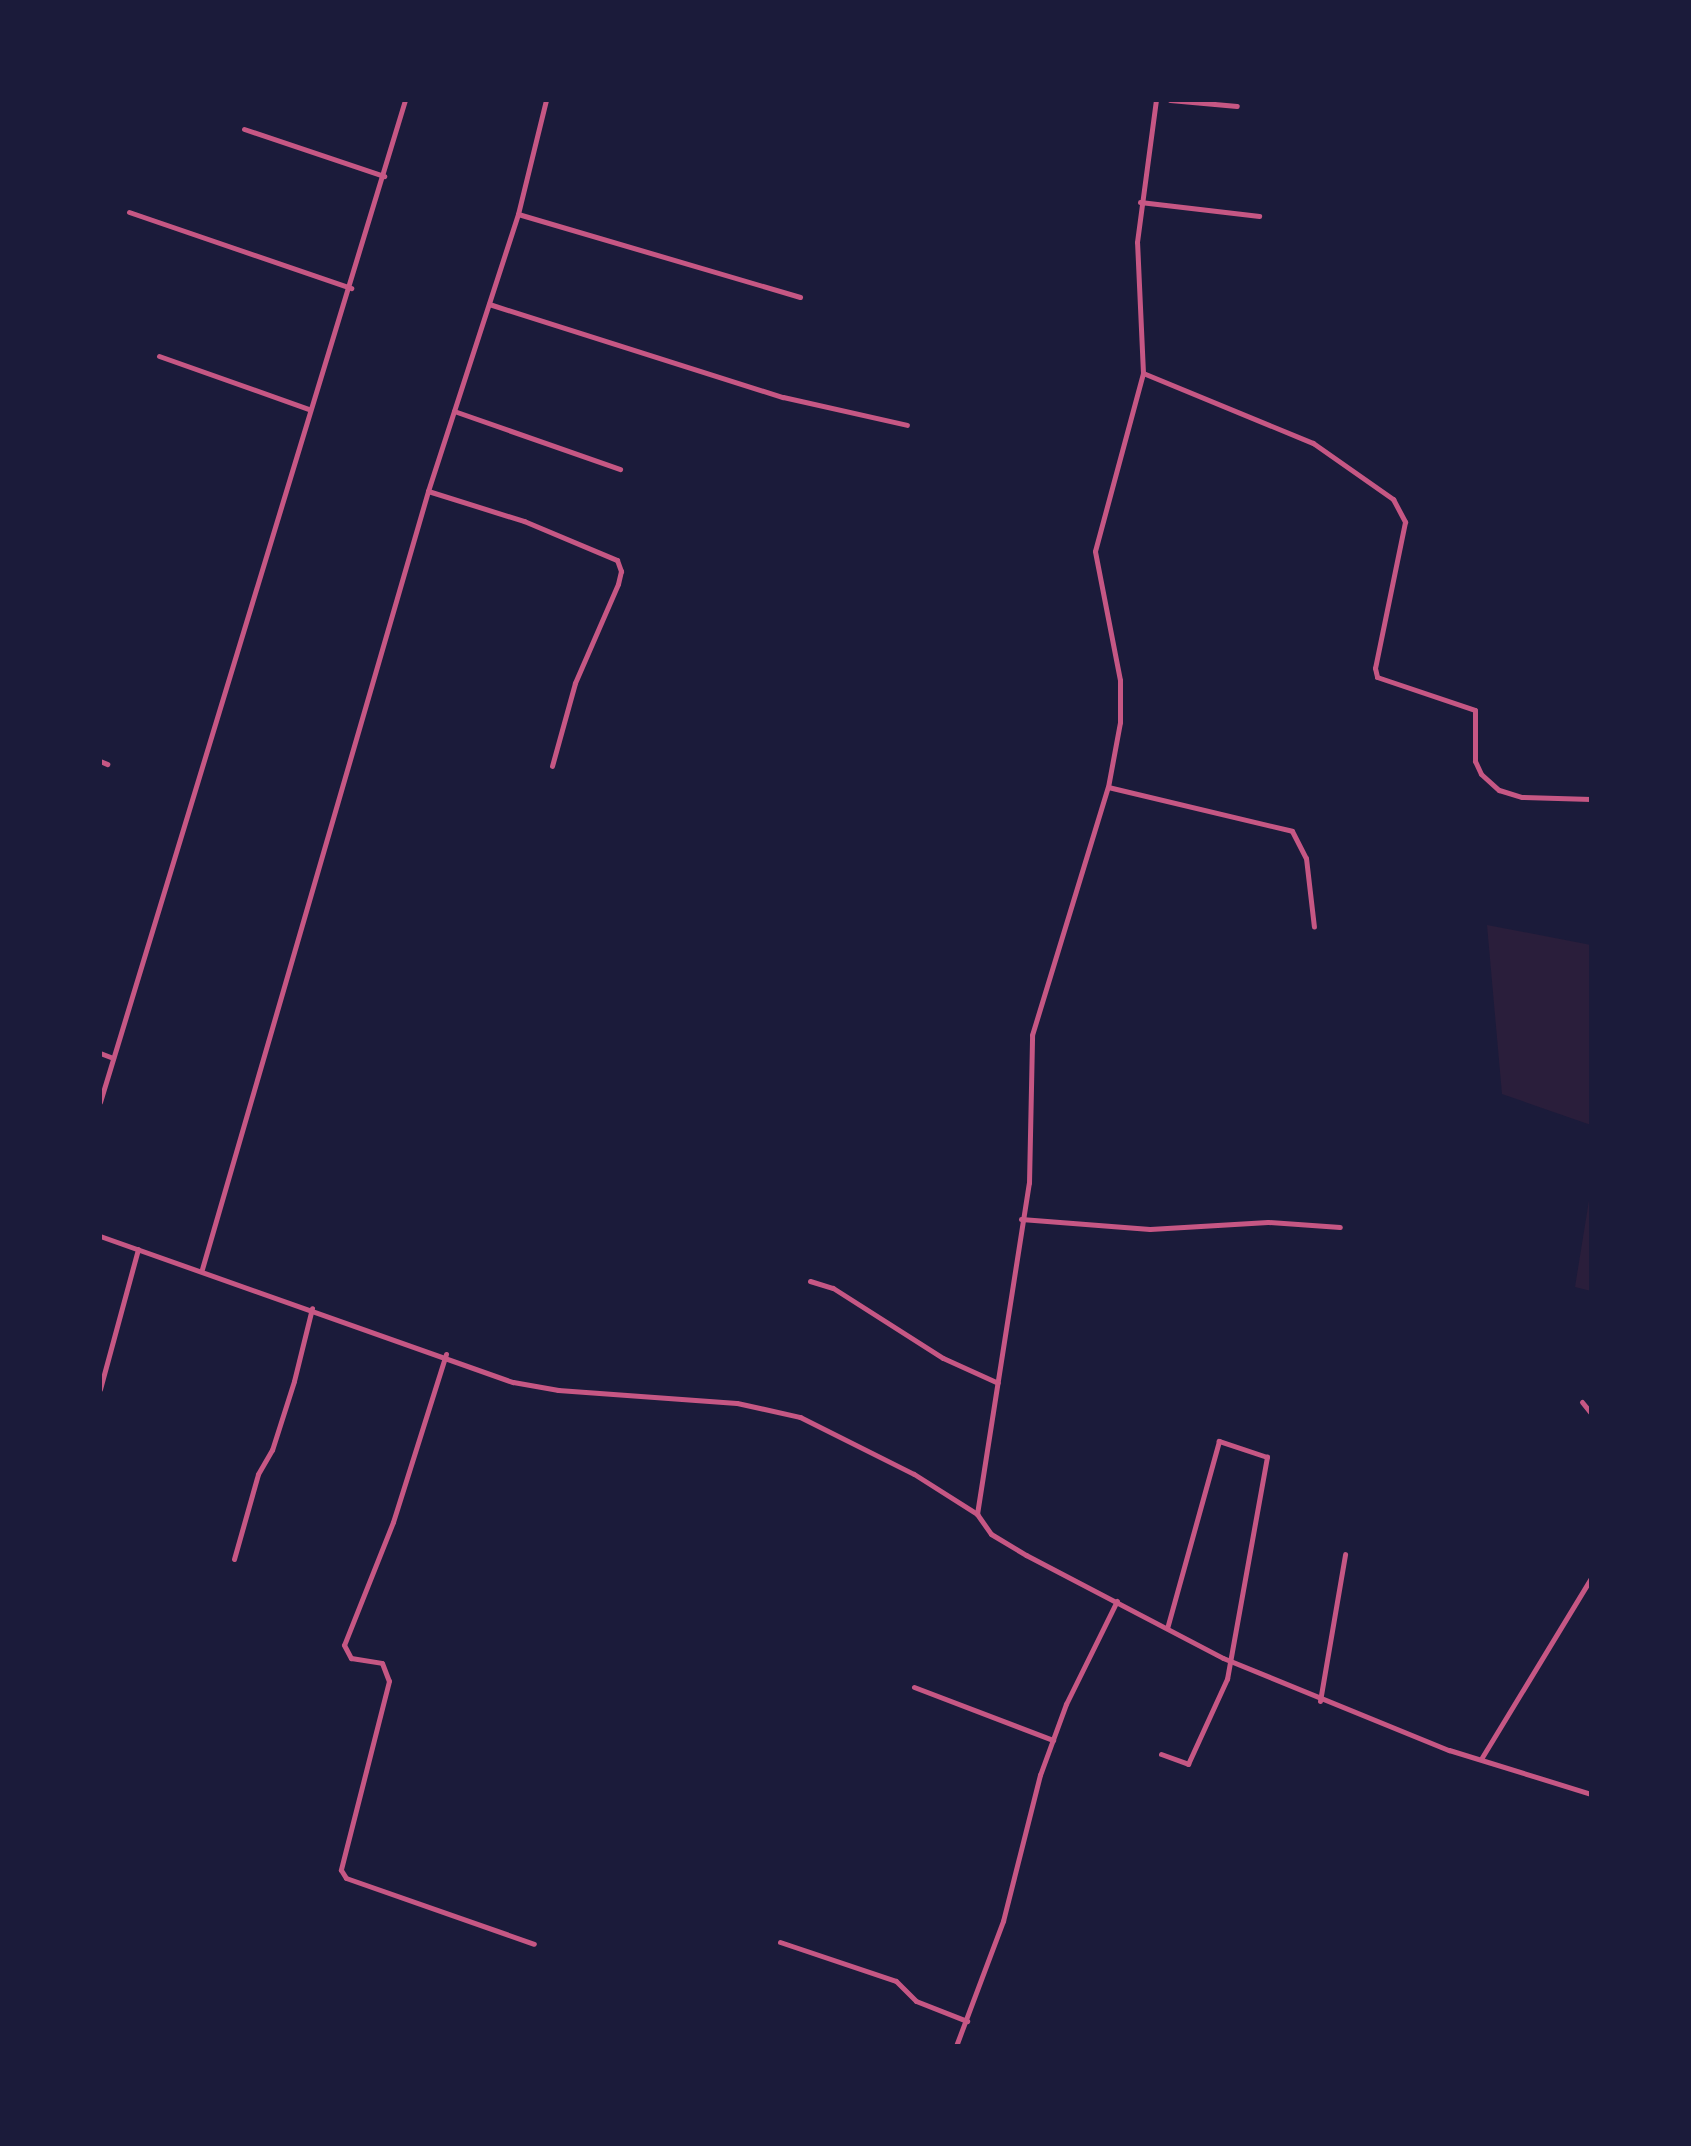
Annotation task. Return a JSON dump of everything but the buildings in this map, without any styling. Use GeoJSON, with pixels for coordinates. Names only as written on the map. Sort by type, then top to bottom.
{"type":"FeatureCollection","features":[{"type":"Feature","properties":{"kind":"street"},"geometry":{"type":"LineString","coordinates":[[100,1102],[309,410],[351,288],[405,100]]}},
{"type":"Feature","properties":{"kind":"street"},"geometry":{"type":"LineString","coordinates":[[202,1268],[428,491],[518,214],[546,100]]}},
{"type":"Feature","properties":{"kind":"street"},"geometry":{"type":"LineString","coordinates":[[977,1514],[1029,1183],[1032,1035],[1108,786],[1120,722],[1120,680],[1095,551],[1143,373],[1136,242],[1156,100]]}},
{"type":"Feature","properties":{"kind":"street"},"geometry":{"type":"LineString","coordinates":[[1170,100],[1237,106]]}},
{"type":"Feature","properties":{"kind":"street"},"geometry":{"type":"LineString","coordinates":[[244,129],[384,176]]}},
{"type":"Feature","properties":{"kind":"street"},"geometry":{"type":"LineString","coordinates":[[1140,202],[1259,216]]}},
{"type":"Feature","properties":{"kind":"street"},"geometry":{"type":"LineString","coordinates":[[130,212],[351,288]]}},
{"type":"Feature","properties":{"kind":"street"},"geometry":{"type":"LineString","coordinates":[[518,214],[800,297]]}},
{"type":"Feature","properties":{"kind":"street"},"geometry":{"type":"LineString","coordinates":[[489,304],[783,397],[907,425]]}},
{"type":"Feature","properties":{"kind":"street"},"geometry":{"type":"LineString","coordinates":[[159,356],[309,410]]}},
{"type":"Feature","properties":{"kind":"street"},"geometry":{"type":"LineString","coordinates":[[1143,373],[1313,443],[1393,499],[1406,522],[1375,668],[1377,677],[1454,699],[1475,710],[1476,761],[1481,774],[1500,790],[1522,797],[1591,799]]}},
{"type":"Feature","properties":{"kind":"street"},"geometry":{"type":"LineString","coordinates":[[454,411],[620,469]]}},
{"type":"Feature","properties":{"kind":"street"},"geometry":{"type":"LineString","coordinates":[[428,491],[524,521],[617,560],[621,571],[618,584],[575,683],[552,766]]}},
{"type":"Feature","properties":{"kind":"street"},"geometry":{"type":"LineString","coordinates":[[1108,786],[1292,831],[1306,858],[1314,927]]}},
{"type":"Feature","properties":{"kind":"street"},"geometry":{"type":"LineString","coordinates":[[100,1053],[113,1058]]}},
{"type":"Feature","properties":{"kind":"street"},"geometry":{"type":"LineString","coordinates":[[1021,1219],[1150,1230],[1268,1222],[1340,1227]]}},
{"type":"Feature","properties":{"kind":"street"},"geometry":{"type":"LineString","coordinates":[[100,1236],[446,1354],[513,1382],[558,1390],[646,1393],[783,1412],[914,1474],[977,1514],[991,1534],[1232,1662],[1320,1700],[1480,1759],[1591,1794]]}},
{"type":"Feature","properties":{"kind":"street"},"geometry":{"type":"LineString","coordinates":[[100,1389],[138,1250]]}},
{"type":"Feature","properties":{"kind":"street"},"geometry":{"type":"LineString","coordinates":[[810,1281],[843,1294],[944,1358],[998,1383]]}},
{"type":"Feature","properties":{"kind":"street"},"geometry":{"type":"LineString","coordinates":[[234,1559],[258,1474],[272,1450],[294,1381],[312,1308]]}},
{"type":"Feature","properties":{"kind":"street"},"geometry":{"type":"LineString","coordinates":[[446,1354],[393,1522],[344,1645],[351,1658],[382,1663],[389,1680],[340,1870],[346,1878],[534,1944]]}},
{"type":"Feature","properties":{"kind":"street"},"geometry":{"type":"LineString","coordinates":[[1582,1402],[1591,1414]]}},
{"type":"Feature","properties":{"kind":"street"},"geometry":{"type":"LineString","coordinates":[[1161,1754],[1188,1764],[1232,1662],[1267,1457],[1219,1441],[1166,1628]]}},
{"type":"Feature","properties":{"kind":"street"},"geometry":{"type":"LineString","coordinates":[[1320,1700],[1345,1554]]}},
{"type":"Feature","properties":{"kind":"street"},"geometry":{"type":"LineString","coordinates":[[1480,1759],[1591,1578]]}},
{"type":"Feature","properties":{"kind":"street"},"geometry":{"type":"LineString","coordinates":[[956,2046],[1003,1922],[1053,1740],[1118,1601]]}},
{"type":"Feature","properties":{"kind":"street"},"geometry":{"type":"LineString","coordinates":[[914,1687],[1053,1740]]}},
{"type":"Feature","properties":{"kind":"street"},"geometry":{"type":"LineString","coordinates":[[780,1942],[896,1981],[916,2002],[966,2021]]}},
{"type":"Feature","properties":{"kind":"shaded area"},"geometry":{"type":"Polygon","coordinates":[[[1487,925],[1591,945],[1591,1125],[1502,1094],[1487,925]]]}},
{"type":"Feature","properties":{"kind":"shaded area"},"geometry":{"type":"Polygon","coordinates":[[[1591,1188],[1591,1291],[1575,1287],[1591,1188]]]}}]}
